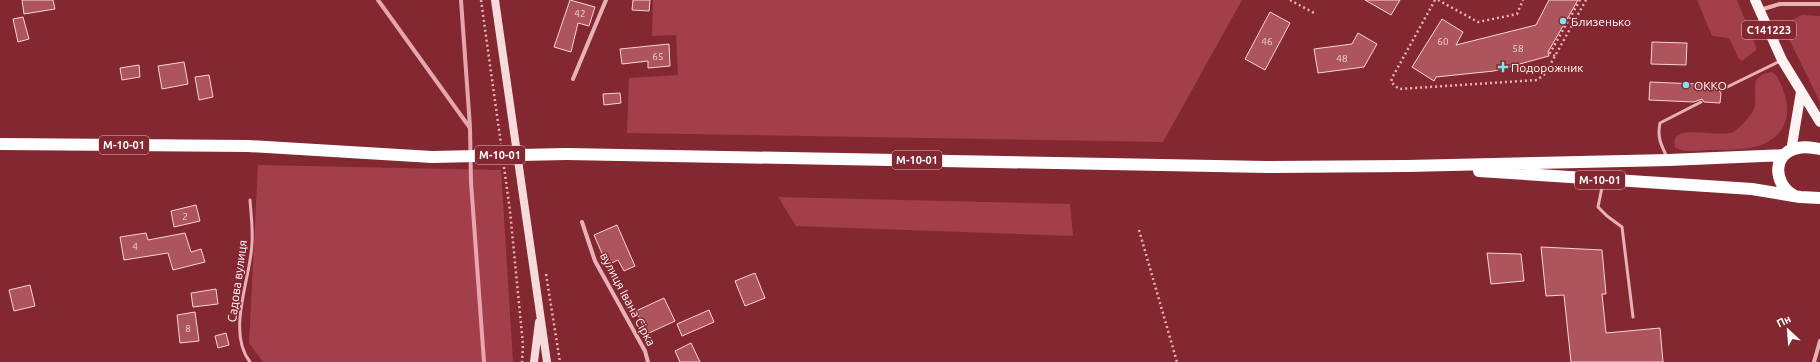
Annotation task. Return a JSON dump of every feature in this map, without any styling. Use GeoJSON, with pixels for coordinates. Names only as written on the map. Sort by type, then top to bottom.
{"type":"FeatureCollection","features":[{"type":"Feature","properties":{"kind":"highway","name":"М-10-01"},"geometry":{"type":"LineString","coordinates":[[0,144],[248,146],[432,157],[567,154],[1267,167],[1407,166],[1669,160],[1787,153],[1798,148],[1820,149]]}},
{"type":"Feature","properties":{"kind":"highway"},"geometry":{"type":"LineString","coordinates":[[1787,153],[1780,162],[1778,178],[1786,191],[1793,195]]}},
{"type":"Feature","properties":{"kind":"highway","name":"М-10-01"},"geometry":{"type":"LineString","coordinates":[[1407,166],[1603,181],[1752,189],[1820,198]]}},
{"type":"Feature","properties":{"kind":"main road"},"geometry":{"type":"LineString","coordinates":[[495,0],[547,362]]}},
{"type":"Feature","properties":{"kind":"main road","name":"С141223"},"geometry":{"type":"LineString","coordinates":[[1755,0],[1782,60],[1820,122]]}},
{"type":"Feature","properties":{"kind":"main road"},"geometry":{"type":"LineString","coordinates":[[1787,153],[1801,92]]}},
{"type":"Feature","properties":{"kind":"main road"},"geometry":{"type":"LineString","coordinates":[[534,362],[540,309]]}},
{"type":"Feature","properties":{"kind":"street"},"geometry":{"type":"LineString","coordinates":[[573,79],[606,0]]}},
{"type":"Feature","properties":{"kind":"street"},"geometry":{"type":"LineString","coordinates":[[1759,10],[1780,4],[1820,4]]}},
{"type":"Feature","properties":{"kind":"street","name":"вулиця Івана Сірка"},"geometry":{"type":"LineString","coordinates":[[582,222],[595,261],[645,351],[648,362]]}},
{"type":"Feature","properties":{"kind":"street"},"geometry":{"type":"LineString","coordinates":[[1814,362],[1820,341]]}},
{"type":"Feature","properties":{"kind":"lane"},"geometry":{"type":"LineString","coordinates":[[1721,90],[1782,60]]}},
{"type":"Feature","properties":{"kind":"lane"},"geometry":{"type":"LineString","coordinates":[[1669,160],[1660,143],[1658,134],[1660,123],[1701,102]]}},
{"type":"Feature","properties":{"kind":"lane"},"geometry":{"type":"LineString","coordinates":[[1603,181],[1598,207],[1622,227],[1633,317]]}},
{"type":"Feature","properties":{"kind":"lane","name":"Садова вулиця"},"geometry":{"type":"LineString","coordinates":[[250,200],[252,243],[239,329],[243,353],[250,362]]}},
{"type":"Feature","properties":{"kind":"path"},"geometry":{"type":"LineString","coordinates":[[481,0],[502,148]]}},
{"type":"Feature","properties":{"kind":"path"},"geometry":{"type":"LineString","coordinates":[[1290,0],[1316,14]]}},
{"type":"Feature","properties":{"kind":"path"},"geometry":{"type":"LineString","coordinates":[[1523,0],[1517,14],[1478,22],[1436,0],[1391,82],[1399,89],[1537,80],[1545,74],[1586,0]]}},
{"type":"Feature","properties":{"kind":"path"},"geometry":{"type":"LineString","coordinates":[[1555,56],[1550,53],[1580,0]]}},
{"type":"Feature","properties":{"kind":"path"},"geometry":{"type":"LineString","coordinates":[[504,164],[523,345],[522,362]]}},
{"type":"Feature","properties":{"kind":"path"},"geometry":{"type":"LineString","coordinates":[[1140,230],[1177,362]]}},
{"type":"Feature","properties":{"kind":"shaded area"},"geometry":{"type":"Polygon","coordinates":[[[653,0],[1242,0],[1163,142],[627,133],[629,78],[678,75],[676,35],[652,36],[653,0]]]}},
{"type":"Feature","properties":{"kind":"shaded area"},"geometry":{"type":"Polygon","coordinates":[[[1697,0],[1737,0],[1756,50],[1742,61],[1739,59],[1729,38],[1712,36],[1697,0]]]}},
{"type":"Feature","properties":{"kind":"shaded area"},"geometry":{"type":"Polygon","coordinates":[[[1802,15],[1820,16],[1820,102],[1782,25],[1802,15]]]}},
{"type":"Feature","properties":{"kind":"shaded area"},"geometry":{"type":"Polygon","coordinates":[[[1772,72],[1775,74],[1780,83],[1785,96],[1787,109],[1782,129],[1768,142],[1750,148],[1740,149],[1687,151],[1675,147],[1675,139],[1680,134],[1687,132],[1719,134],[1728,133],[1738,129],[1747,120],[1754,108],[1756,80],[1763,74],[1772,72]]]}},
{"type":"Feature","properties":{"kind":"shaded area"},"geometry":{"type":"Polygon","coordinates":[[[258,165],[501,170],[513,362],[263,362],[249,343],[258,165]]]}},
{"type":"Feature","properties":{"kind":"shaded area"},"geometry":{"type":"Polygon","coordinates":[[[778,197],[1070,204],[1073,236],[796,226],[778,197]]]}},
{"type":"Feature","properties":{"kind":"building"},"geometry":{"type":"Polygon","coordinates":[[[22,0],[53,0],[55,9],[24,14],[22,0]]]}},
{"type":"Feature","properties":{"kind":"building"},"geometry":{"type":"Polygon","coordinates":[[[570,0],[595,7],[589,26],[578,23],[571,52],[554,47],[570,0]]]}},
{"type":"Feature","properties":{"kind":"building"},"geometry":{"type":"Polygon","coordinates":[[[633,0],[650,0],[649,11],[632,10],[633,0]]]}},
{"type":"Feature","properties":{"kind":"building"},"geometry":{"type":"Polygon","coordinates":[[[1365,0],[1400,0],[1391,15],[1365,0]]]}},
{"type":"Feature","properties":{"kind":"building"},"geometry":{"type":"Polygon","coordinates":[[[1549,0],[1578,0],[1548,52],[1549,56],[1494,71],[1436,77],[1434,81],[1412,67],[1442,19],[1463,32],[1456,45],[1536,25],[1549,0]]]}},
{"type":"Feature","properties":{"kind":"building"},"geometry":{"type":"Polygon","coordinates":[[[1270,12],[1290,23],[1265,70],[1245,59],[1270,12]]]}},
{"type":"Feature","properties":{"kind":"building"},"geometry":{"type":"Polygon","coordinates":[[[23,17],[29,39],[18,42],[13,19],[23,17]]]}},
{"type":"Feature","properties":{"kind":"building"},"geometry":{"type":"Polygon","coordinates":[[[1358,33],[1377,44],[1364,67],[1318,73],[1314,49],[1352,44],[1358,33]]]}},
{"type":"Feature","properties":{"kind":"building"},"geometry":{"type":"Polygon","coordinates":[[[1652,42],[1687,43],[1686,65],[1651,64],[1652,42]]]}},
{"type":"Feature","properties":{"kind":"building"},"geometry":{"type":"Polygon","coordinates":[[[669,44],[670,66],[648,68],[648,61],[622,64],[620,49],[669,44]]]}},
{"type":"Feature","properties":{"kind":"building"},"geometry":{"type":"Polygon","coordinates":[[[184,62],[188,84],[162,89],[158,66],[184,62]]]}},
{"type":"Feature","properties":{"kind":"building"},"geometry":{"type":"Polygon","coordinates":[[[139,65],[140,77],[122,80],[120,68],[139,65]]]}},
{"type":"Feature","properties":{"kind":"building"},"geometry":{"type":"Polygon","coordinates":[[[209,75],[213,97],[199,100],[195,77],[209,75]]]}},
{"type":"Feature","properties":{"kind":"building"},"geometry":{"type":"Polygon","coordinates":[[[1650,82],[1721,85],[1718,90],[1721,93],[1720,103],[1704,102],[1702,99],[1694,102],[1649,100],[1650,82]]]}},
{"type":"Feature","properties":{"kind":"building"},"geometry":{"type":"Polygon","coordinates":[[[620,93],[621,103],[604,105],[603,94],[620,93]]]}},
{"type":"Feature","properties":{"kind":"building"},"geometry":{"type":"Polygon","coordinates":[[[196,205],[200,221],[174,227],[171,211],[196,205]]]}},
{"type":"Feature","properties":{"kind":"building"},"geometry":{"type":"Polygon","coordinates":[[[617,225],[635,266],[624,271],[618,260],[607,265],[594,235],[617,225]]]}},
{"type":"Feature","properties":{"kind":"building"},"geometry":{"type":"Polygon","coordinates":[[[146,233],[148,240],[185,233],[191,252],[201,249],[205,262],[173,270],[168,253],[124,260],[120,237],[146,233]]]}},
{"type":"Feature","properties":{"kind":"building"},"geometry":{"type":"Polygon","coordinates":[[[1541,247],[1602,250],[1606,294],[1602,294],[1606,333],[1660,328],[1663,362],[1571,362],[1564,295],[1546,296],[1541,247]]]}},
{"type":"Feature","properties":{"kind":"building"},"geometry":{"type":"Polygon","coordinates":[[[1487,253],[1521,254],[1524,281],[1491,284],[1487,253]]]}},
{"type":"Feature","properties":{"kind":"building"},"geometry":{"type":"Polygon","coordinates":[[[755,273],[765,298],[745,306],[735,281],[755,273]]]}},
{"type":"Feature","properties":{"kind":"building"},"geometry":{"type":"Polygon","coordinates":[[[30,285],[35,306],[14,311],[9,290],[30,285]]]}},
{"type":"Feature","properties":{"kind":"building"},"geometry":{"type":"Polygon","coordinates":[[[216,289],[218,304],[193,307],[191,293],[216,289]]]}},
{"type":"Feature","properties":{"kind":"building"},"geometry":{"type":"Polygon","coordinates":[[[664,298],[675,321],[647,334],[636,311],[664,298]]]}},
{"type":"Feature","properties":{"kind":"building"},"geometry":{"type":"Polygon","coordinates":[[[709,310],[714,322],[682,336],[677,324],[709,310]]]}},
{"type":"Feature","properties":{"kind":"building"},"geometry":{"type":"Polygon","coordinates":[[[195,312],[199,341],[180,343],[177,315],[195,312]]]}},
{"type":"Feature","properties":{"kind":"building"},"geometry":{"type":"Polygon","coordinates":[[[226,333],[229,345],[218,348],[215,336],[226,333]]]}},
{"type":"Feature","properties":{"kind":"building"},"geometry":{"type":"Polygon","coordinates":[[[691,343],[700,362],[680,362],[675,351],[691,343]]]}},
{"type":"Feature","properties":{"kind":"waterway"},"geometry":{"type":"LineString","coordinates":[[378,0],[470,128],[471,182],[484,362]]}},
{"type":"Feature","properties":{"kind":"waterway"},"geometry":{"type":"LineString","coordinates":[[461,0],[470,127]]}},
{"type":"Feature","properties":{"kind":"place","name":"Близенько"},"geometry":{"type":"Point","coordinates":[1563,21]}},
{"type":"Feature","properties":{"kind":"place","name":"Подорожник"},"geometry":{"type":"Point","coordinates":[1503,67]}},
{"type":"Feature","properties":{"kind":"place","name":"OKKO"},"geometry":{"type":"Point","coordinates":[1686,85]}}]}
